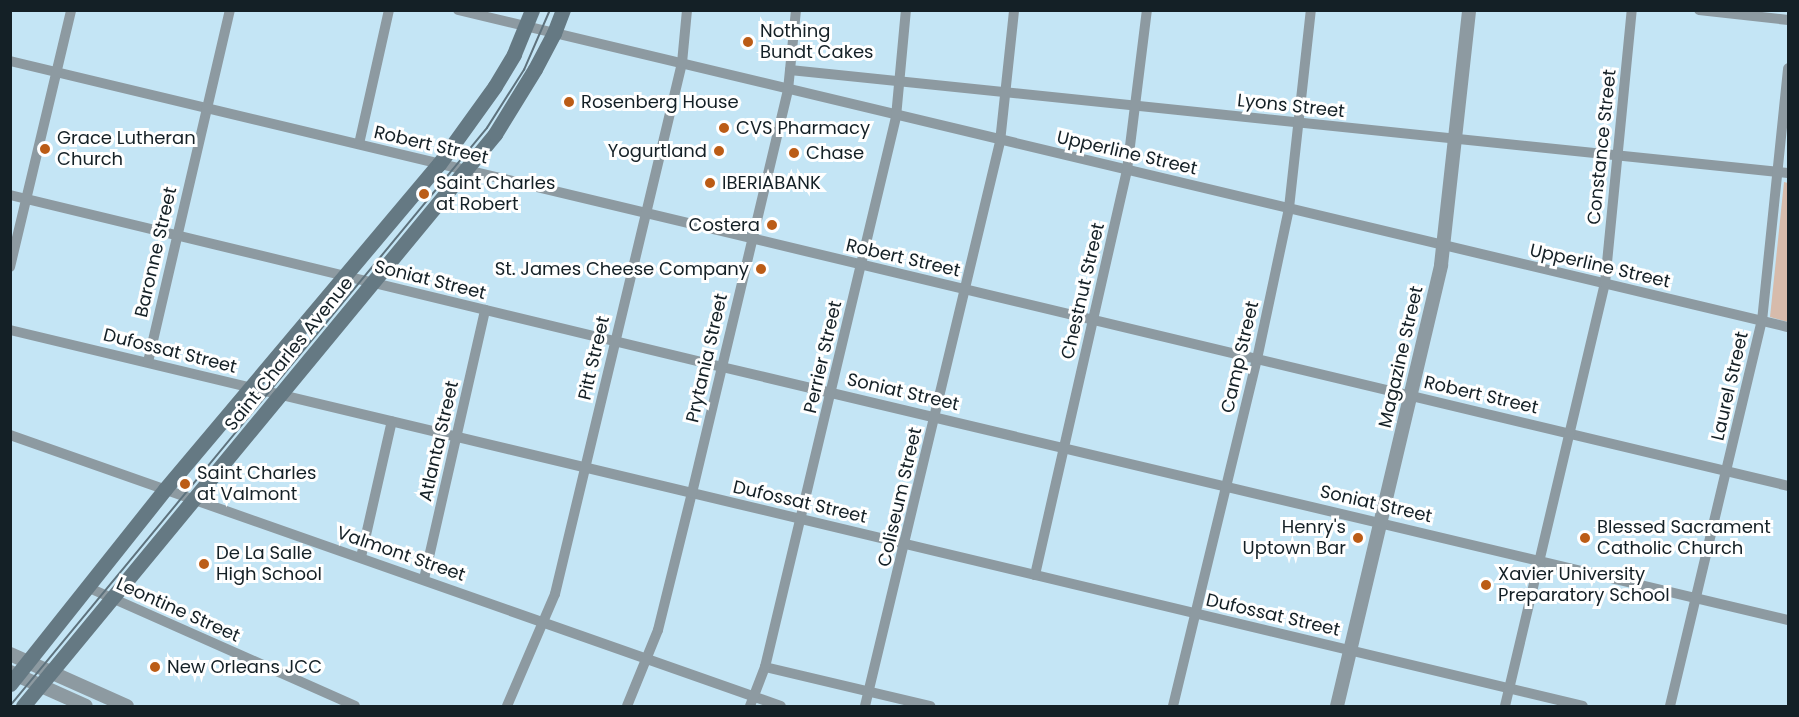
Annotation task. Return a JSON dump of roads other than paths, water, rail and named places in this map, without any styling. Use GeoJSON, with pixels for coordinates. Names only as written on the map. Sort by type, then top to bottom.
{"type":"FeatureCollection","features":[{"type":"Feature","properties":{"kind":"main road","name":"Saint Charles Avenue"},"geometry":{"type":"LineString","coordinates":[[13,677],[165,489],[440,164],[495,86],[526,27],[532,10]]}},
{"type":"Feature","properties":{"kind":"main road","name":"Saint Charles Avenue"},"geometry":{"type":"LineString","coordinates":[[23,706],[114,599],[466,170],[514,106],[554,33],[563,10]]}},
{"type":"Feature","properties":{"kind":"street"},"geometry":{"type":"LineString","coordinates":[[10,267],[71,10]]}},
{"type":"Feature","properties":{"kind":"street","name":"Baronne Street"},"geometry":{"type":"LineString","coordinates":[[148,362],[230,10]]}},
{"type":"Feature","properties":{"kind":"street"},"geometry":{"type":"LineString","coordinates":[[359,144],[389,10]]}},
{"type":"Feature","properties":{"kind":"street","name":"Upperline Street"},"geometry":{"type":"LineString","coordinates":[[458,10],[1000,142],[1289,208],[1788,327]]}},
{"type":"Feature","properties":{"kind":"street","name":"Pitt Street"},"geometry":{"type":"LineString","coordinates":[[507,706],[555,594],[644,214],[682,63],[687,10]]}},
{"type":"Feature","properties":{"kind":"street","name":"Prytania Street"},"geometry":{"type":"LineString","coordinates":[[627,706],[648,660],[692,493],[788,90],[796,10]]}},
{"type":"Feature","properties":{"kind":"street","name":"Perrier Street"},"geometry":{"type":"LineString","coordinates":[[752,702],[765,666],[896,117],[906,10]]}},
{"type":"Feature","properties":{"kind":"street","name":"Coliseum Street"},"geometry":{"type":"LineString","coordinates":[[865,706],[1000,142],[1014,10]]}},
{"type":"Feature","properties":{"kind":"street","name":"Chestnut Street"},"geometry":{"type":"LineString","coordinates":[[1035,575],[1127,170],[1137,106],[1147,10]]}},
{"type":"Feature","properties":{"kind":"street","name":"Camp Street"},"geometry":{"type":"LineString","coordinates":[[1173,706],[1257,359],[1289,208],[1311,10]]}},
{"type":"Feature","properties":{"kind":"street","name":"Magazine Street"},"geometry":{"type":"LineString","coordinates":[[1337,706],[1444,246],[1469,10]]}},
{"type":"Feature","properties":{"kind":"street","name":"Constance Street"},"geometry":{"type":"LineString","coordinates":[[1505,706],[1605,284],[1632,10]]}},
{"type":"Feature","properties":{"kind":"street"},"geometry":{"type":"LineString","coordinates":[[1699,10],[1788,20]]}},
{"type":"Feature","properties":{"kind":"street","name":"Robert Street"},"geometry":{"type":"LineString","coordinates":[[10,62],[1788,486]]}},
{"type":"Feature","properties":{"kind":"street","name":"Laurel Street"},"geometry":{"type":"LineString","coordinates":[[1670,706],[1762,321],[1783,173],[1788,68]]}},
{"type":"Feature","properties":{"kind":"street","name":"Lyons Street"},"geometry":{"type":"LineString","coordinates":[[790,70],[1783,173]]}},
{"type":"Feature","properties":{"kind":"street","name":"Soniat Street"},"geometry":{"type":"LineString","coordinates":[[10,195],[1788,620]]}},
{"type":"Feature","properties":{"kind":"street","name":"Atlanta Street"},"geometry":{"type":"LineString","coordinates":[[424,579],[485,310]]}},
{"type":"Feature","properties":{"kind":"street","name":"Dufossat Street"},"geometry":{"type":"LineString","coordinates":[[10,330],[1583,706]]}},
{"type":"Feature","properties":{"kind":"street"},"geometry":{"type":"LineString","coordinates":[[361,557],[392,421]]}},
{"type":"Feature","properties":{"kind":"street","name":"Valmont Street"},"geometry":{"type":"LineString","coordinates":[[10,435],[544,622],[648,660],[752,702],[781,706]]}},
{"type":"Feature","properties":{"kind":"street","name":"Leontine Street"},"geometry":{"type":"LineString","coordinates":[[87,587],[355,706]]}},
{"type":"Feature","properties":{"kind":"street"},"geometry":{"type":"LineString","coordinates":[[10,654],[127,706]]}},
{"type":"Feature","properties":{"kind":"street"},"geometry":{"type":"LineString","coordinates":[[765,666],[930,706]]}},
{"type":"Feature","properties":{"kind":"street"},"geometry":{"type":"LineString","coordinates":[[13,677],[39,685],[86,706]]}},
{"type":"Feature","properties":{"kind":"tram line"},"geometry":{"type":"LineString","coordinates":[[10,706],[487,128],[524,70],[550,10]]}},
{"type":"Feature","properties":{"kind":"place","name":"Nothing Bundt Cakes"},"geometry":{"type":"Point","coordinates":[748,42]}},
{"type":"Feature","properties":{"kind":"place","name":"Rosenberg House"},"geometry":{"type":"Point","coordinates":[569,102]}},
{"type":"Feature","properties":{"kind":"place","name":"CVS Pharmacy"},"geometry":{"type":"Point","coordinates":[724,128]}},
{"type":"Feature","properties":{"kind":"place","name":"Grace Lutheran Church"},"geometry":{"type":"Point","coordinates":[45,149]}},
{"type":"Feature","properties":{"kind":"place","name":"Yogurtland"},"geometry":{"type":"Point","coordinates":[719,151]}},
{"type":"Feature","properties":{"kind":"place","name":"Chase"},"geometry":{"type":"Point","coordinates":[794,153]}},
{"type":"Feature","properties":{"kind":"place","name":"IBERIABANK"},"geometry":{"type":"Point","coordinates":[710,183]}},
{"type":"Feature","properties":{"kind":"place","name":"Saint Charles at Robert"},"geometry":{"type":"Point","coordinates":[424,194]}},
{"type":"Feature","properties":{"kind":"place","name":"Costera"},"geometry":{"type":"Point","coordinates":[772,225]}},
{"type":"Feature","properties":{"kind":"place","name":"St. James Cheese Company"},"geometry":{"type":"Point","coordinates":[761,269]}},
{"type":"Feature","properties":{"kind":"place","name":"Saint Charles at Valmont"},"geometry":{"type":"Point","coordinates":[185,484]}},
{"type":"Feature","properties":{"kind":"place","name":"Henry's Uptown Bar"},"geometry":{"type":"Point","coordinates":[1358,538]}},
{"type":"Feature","properties":{"kind":"place","name":"Blessed Sacrament Catholic Church"},"geometry":{"type":"Point","coordinates":[1585,538]}},
{"type":"Feature","properties":{"kind":"place","name":"De La Salle High School"},"geometry":{"type":"Point","coordinates":[204,564]}},
{"type":"Feature","properties":{"kind":"place","name":"Xavier University Preparatory School"},"geometry":{"type":"Point","coordinates":[1486,585]}},
{"type":"Feature","properties":{"kind":"place","name":"New Orleans JCC"},"geometry":{"type":"Point","coordinates":[155,667]}}]}
